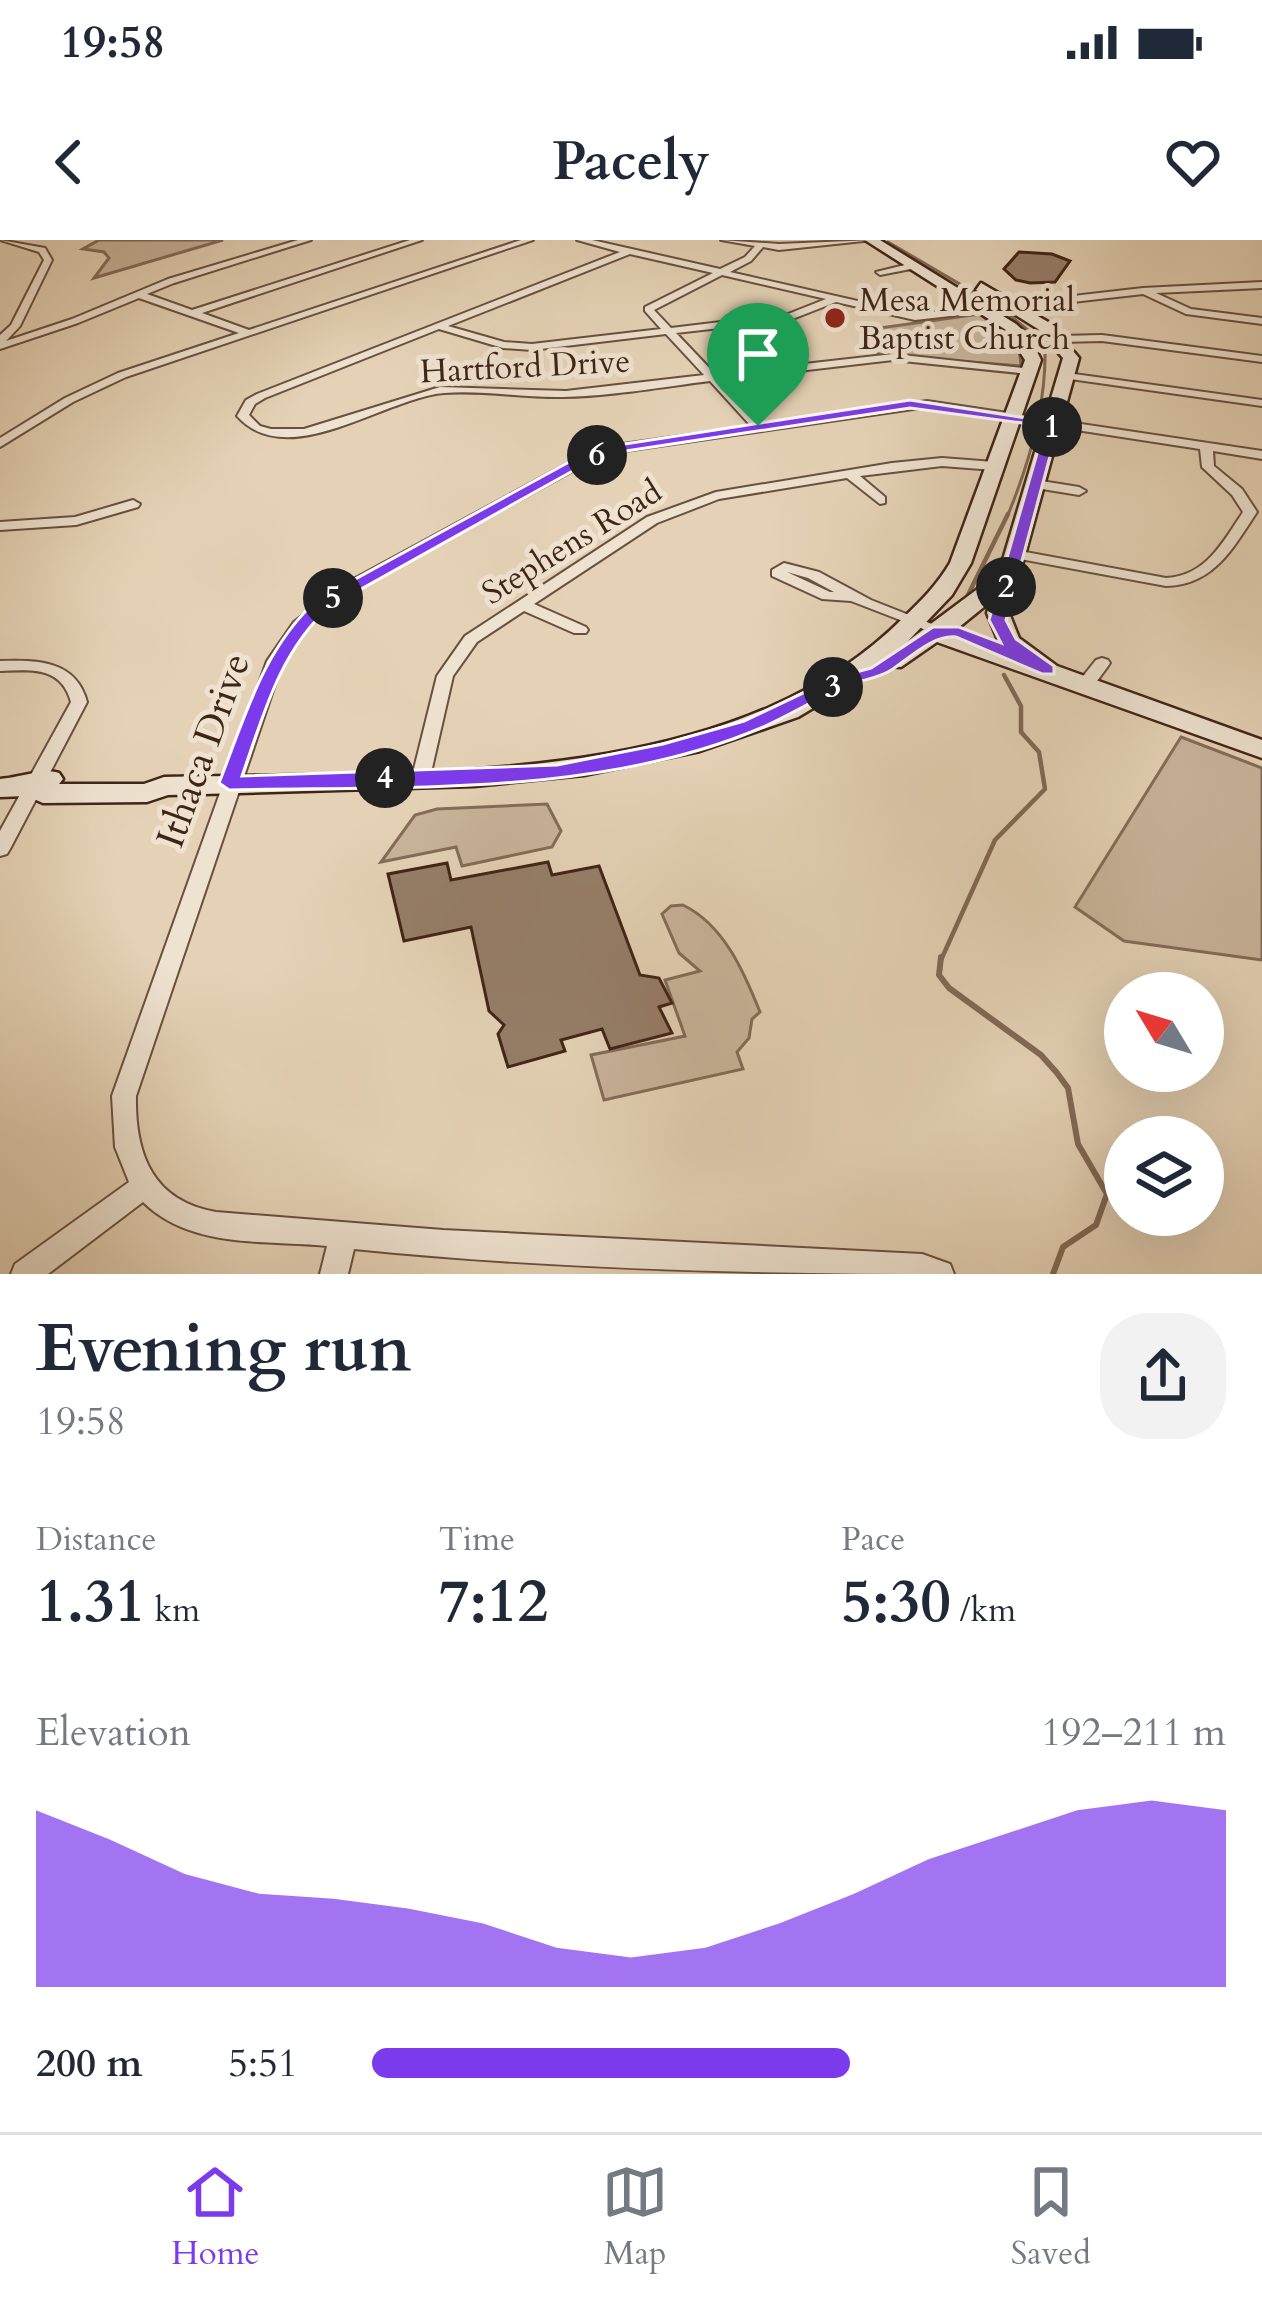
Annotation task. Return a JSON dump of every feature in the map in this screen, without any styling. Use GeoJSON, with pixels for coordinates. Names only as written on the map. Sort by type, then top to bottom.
{"type":"FeatureCollection","features":[{"type":"Feature","properties":{"kind":"street"},"geometry":{"type":"LineString","coordinates":[[0,344],[15,326],[48,260],[42,250],[2,240]]}},
{"type":"Feature","properties":{"kind":"street"},"geometry":{"type":"LineString","coordinates":[[0,344],[307,240]]}},
{"type":"Feature","properties":{"kind":"street"},"geometry":{"type":"LineString","coordinates":[[192,313],[418,240]]}},
{"type":"Feature","properties":{"kind":"street"},"geometry":{"type":"LineString","coordinates":[[0,443],[92,388],[246,332],[351,302],[529,240]]}},
{"type":"Feature","properties":{"kind":"street"},"geometry":{"type":"LineString","coordinates":[[581,240],[915,317],[1143,291],[1262,285]]}},
{"type":"Feature","properties":{"kind":"street"},"geometry":{"type":"LineString","coordinates":[[725,240],[760,246],[870,240],[1022,337],[1033,360],[1020,417],[994,466],[960,560],[928,626]]}},
{"type":"Feature","properties":{"kind":"street"},"geometry":{"type":"LineString","coordinates":[[902,240],[1060,339],[1071,358],[1048,422],[998,613],[1009,642],[1048,670]]}},
{"type":"Feature","properties":{"kind":"street"},"geometry":{"type":"LineString","coordinates":[[758,426],[649,314],[651,304],[748,259],[760,246]]}},
{"type":"Feature","properties":{"kind":"street","name":"Hartford Drive"},"geometry":{"type":"LineString","coordinates":[[629,251],[261,396],[244,409],[243,416],[256,429],[305,434],[440,389],[566,394],[893,357],[1029,371]]}},
{"type":"Feature","properties":{"kind":"street"},"geometry":{"type":"LineString","coordinates":[[880,272],[913,266]]}},
{"type":"Feature","properties":{"kind":"street"},"geometry":{"type":"LineString","coordinates":[[1143,291],[1189,312],[1262,321]]}},
{"type":"Feature","properties":{"kind":"street"},"geometry":{"type":"LineString","coordinates":[[138,294],[246,332]]}},
{"type":"Feature","properties":{"kind":"street"},"geometry":{"type":"LineString","coordinates":[[439,326],[517,347],[790,317],[832,299]]}},
{"type":"Feature","properties":{"kind":"street"},"geometry":{"type":"LineString","coordinates":[[15,326],[52,329]]}},
{"type":"Feature","properties":{"kind":"street"},"geometry":{"type":"LineString","coordinates":[[1060,339],[1102,338],[1262,359]]}},
{"type":"Feature","properties":{"kind":"street"},"geometry":{"type":"LineString","coordinates":[[1067,376],[1262,404]]}},
{"type":"Feature","properties":{"kind":"street","name":"Ithaca Drive"},"geometry":{"type":"LineString","coordinates":[[144,1186],[128,1152],[124,1096],[275,661],[299,625],[323,604],[574,465],[623,448],[758,426],[910,404],[1262,454]]}},
{"type":"Feature","properties":{"kind":"street"},"geometry":{"type":"LineString","coordinates":[[1011,564],[1186,584],[1200,578],[1250,512],[1237,492],[1208,467],[1207,446]]}},
{"type":"Feature","properties":{"kind":"street","name":"Stephens Road"},"geometry":{"type":"LineString","coordinates":[[421,777],[445,676],[471,639],[683,506],[941,462],[994,466]]}},
{"type":"Feature","properties":{"kind":"street"},"geometry":{"type":"LineString","coordinates":[[850,475],[880,500]]}},
{"type":"Feature","properties":{"kind":"street"},"geometry":{"type":"LineString","coordinates":[[1035,484],[1079,490]]}},
{"type":"Feature","properties":{"kind":"street"},"geometry":{"type":"LineString","coordinates":[[0,526],[63,523],[134,504]]}},
{"type":"Feature","properties":{"kind":"street"},"geometry":{"type":"LineString","coordinates":[[0,788],[33,787],[44,794],[146,793],[164,786],[557,771],[665,750],[750,725],[844,681],[878,672],[928,626],[993,592],[1011,564]]}},
{"type":"Feature","properties":{"kind":"street"},"geometry":{"type":"LineString","coordinates":[[853,597],[928,626],[948,640],[1048,670],[1094,674],[1262,749]]}},
{"type":"Feature","properties":{"kind":"street"},"geometry":{"type":"LineString","coordinates":[[521,604],[580,630]]}},
{"type":"Feature","properties":{"kind":"street"},"geometry":{"type":"LineString","coordinates":[[0,665],[51,668],[77,688],[74,713],[0,849]]}},
{"type":"Feature","properties":{"kind":"street"},"geometry":{"type":"LineString","coordinates":[[25,1274],[144,1186],[178,1214],[215,1226],[344,1238],[855,1262],[922,1267],[940,1274]]}},
{"type":"Feature","properties":{"kind":"street"},"geometry":{"type":"LineString","coordinates":[[334,1274],[344,1238]]}},
{"type":"Feature","properties":{"kind":"shaded area"},"geometry":{"type":"Polygon","coordinates":[[[99,240],[223,240],[94,278],[109,258],[104,252],[83,249],[99,240]]]}},
{"type":"Feature","properties":{"kind":"shaded area"},"geometry":{"type":"Polygon","coordinates":[[[980,314],[1019,345],[1021,366],[879,355],[869,337],[872,329],[980,314]]]}},
{"type":"Feature","properties":{"kind":"shaded area"},"geometry":{"type":"Polygon","coordinates":[[[1181,737],[1262,768],[1262,960],[1124,941],[1075,907],[1181,737]]]}},
{"type":"Feature","properties":{"kind":"shaded area"},"geometry":{"type":"Polygon","coordinates":[[[547,804],[561,831],[552,847],[462,866],[456,847],[381,862],[415,815],[437,809],[547,804]]]}},
{"type":"Feature","properties":{"kind":"shaded area"},"geometry":{"type":"Polygon","coordinates":[[[683,905],[721,937],[760,1012],[737,1052],[743,1069],[604,1100],[591,1055],[685,1036],[665,980],[700,971],[679,953],[662,914],[671,906],[683,905]]]}},
{"type":"Feature","properties":{"kind":"building"},"geometry":{"type":"Polygon","coordinates":[[[1019,252],[1052,254],[1070,261],[1055,282],[1030,283],[1016,280],[1004,269],[1019,252]]]}},
{"type":"Feature","properties":{"kind":"building"},"geometry":{"type":"Polygon","coordinates":[[[548,862],[552,875],[599,866],[640,975],[659,978],[672,1003],[659,1007],[672,1033],[610,1049],[602,1029],[561,1040],[565,1051],[508,1067],[498,1034],[504,1025],[489,1011],[471,927],[404,941],[388,874],[447,863],[451,880],[548,862]]]}},
{"type":"Feature","properties":{"kind":"waterway"},"geometry":{"type":"LineString","coordinates":[[888,242],[994,304]]}},
{"type":"Feature","properties":{"kind":"waterway"},"geometry":{"type":"LineString","coordinates":[[1007,313],[1045,344],[1035,432],[1007,517]]}},
{"type":"Feature","properties":{"kind":"waterway"},"geometry":{"type":"LineString","coordinates":[[967,597],[1008,514]]}},
{"type":"Feature","properties":{"kind":"waterway"},"geometry":{"type":"LineString","coordinates":[[941,960],[995,840],[1045,789],[1039,752],[1021,732],[1021,706],[1004,675]]}},
{"type":"Feature","properties":{"kind":"waterway"},"geometry":{"type":"LineString","coordinates":[[941,957],[939,975],[949,988],[1041,1055],[1068,1088],[1078,1144],[1107,1194],[1096,1225],[1063,1247],[1053,1274]]}},
{"type":"Feature","properties":{"kind":"place","name":"Mesa Memorial Baptist Church"},"geometry":{"type":"Point","coordinates":[835,318]}},
{"type":"Feature","properties":{"kind":"route"},"geometry":{"type":"LineString","coordinates":[[910,404],[1053,423],[997,620],[1009,642],[1048,670],[959,632],[939,630],[878,672],[844,681],[750,725],[665,750],[557,771],[229,783],[275,661],[299,625],[323,604],[574,465],[623,448],[758,426],[910,404]]}}]}
